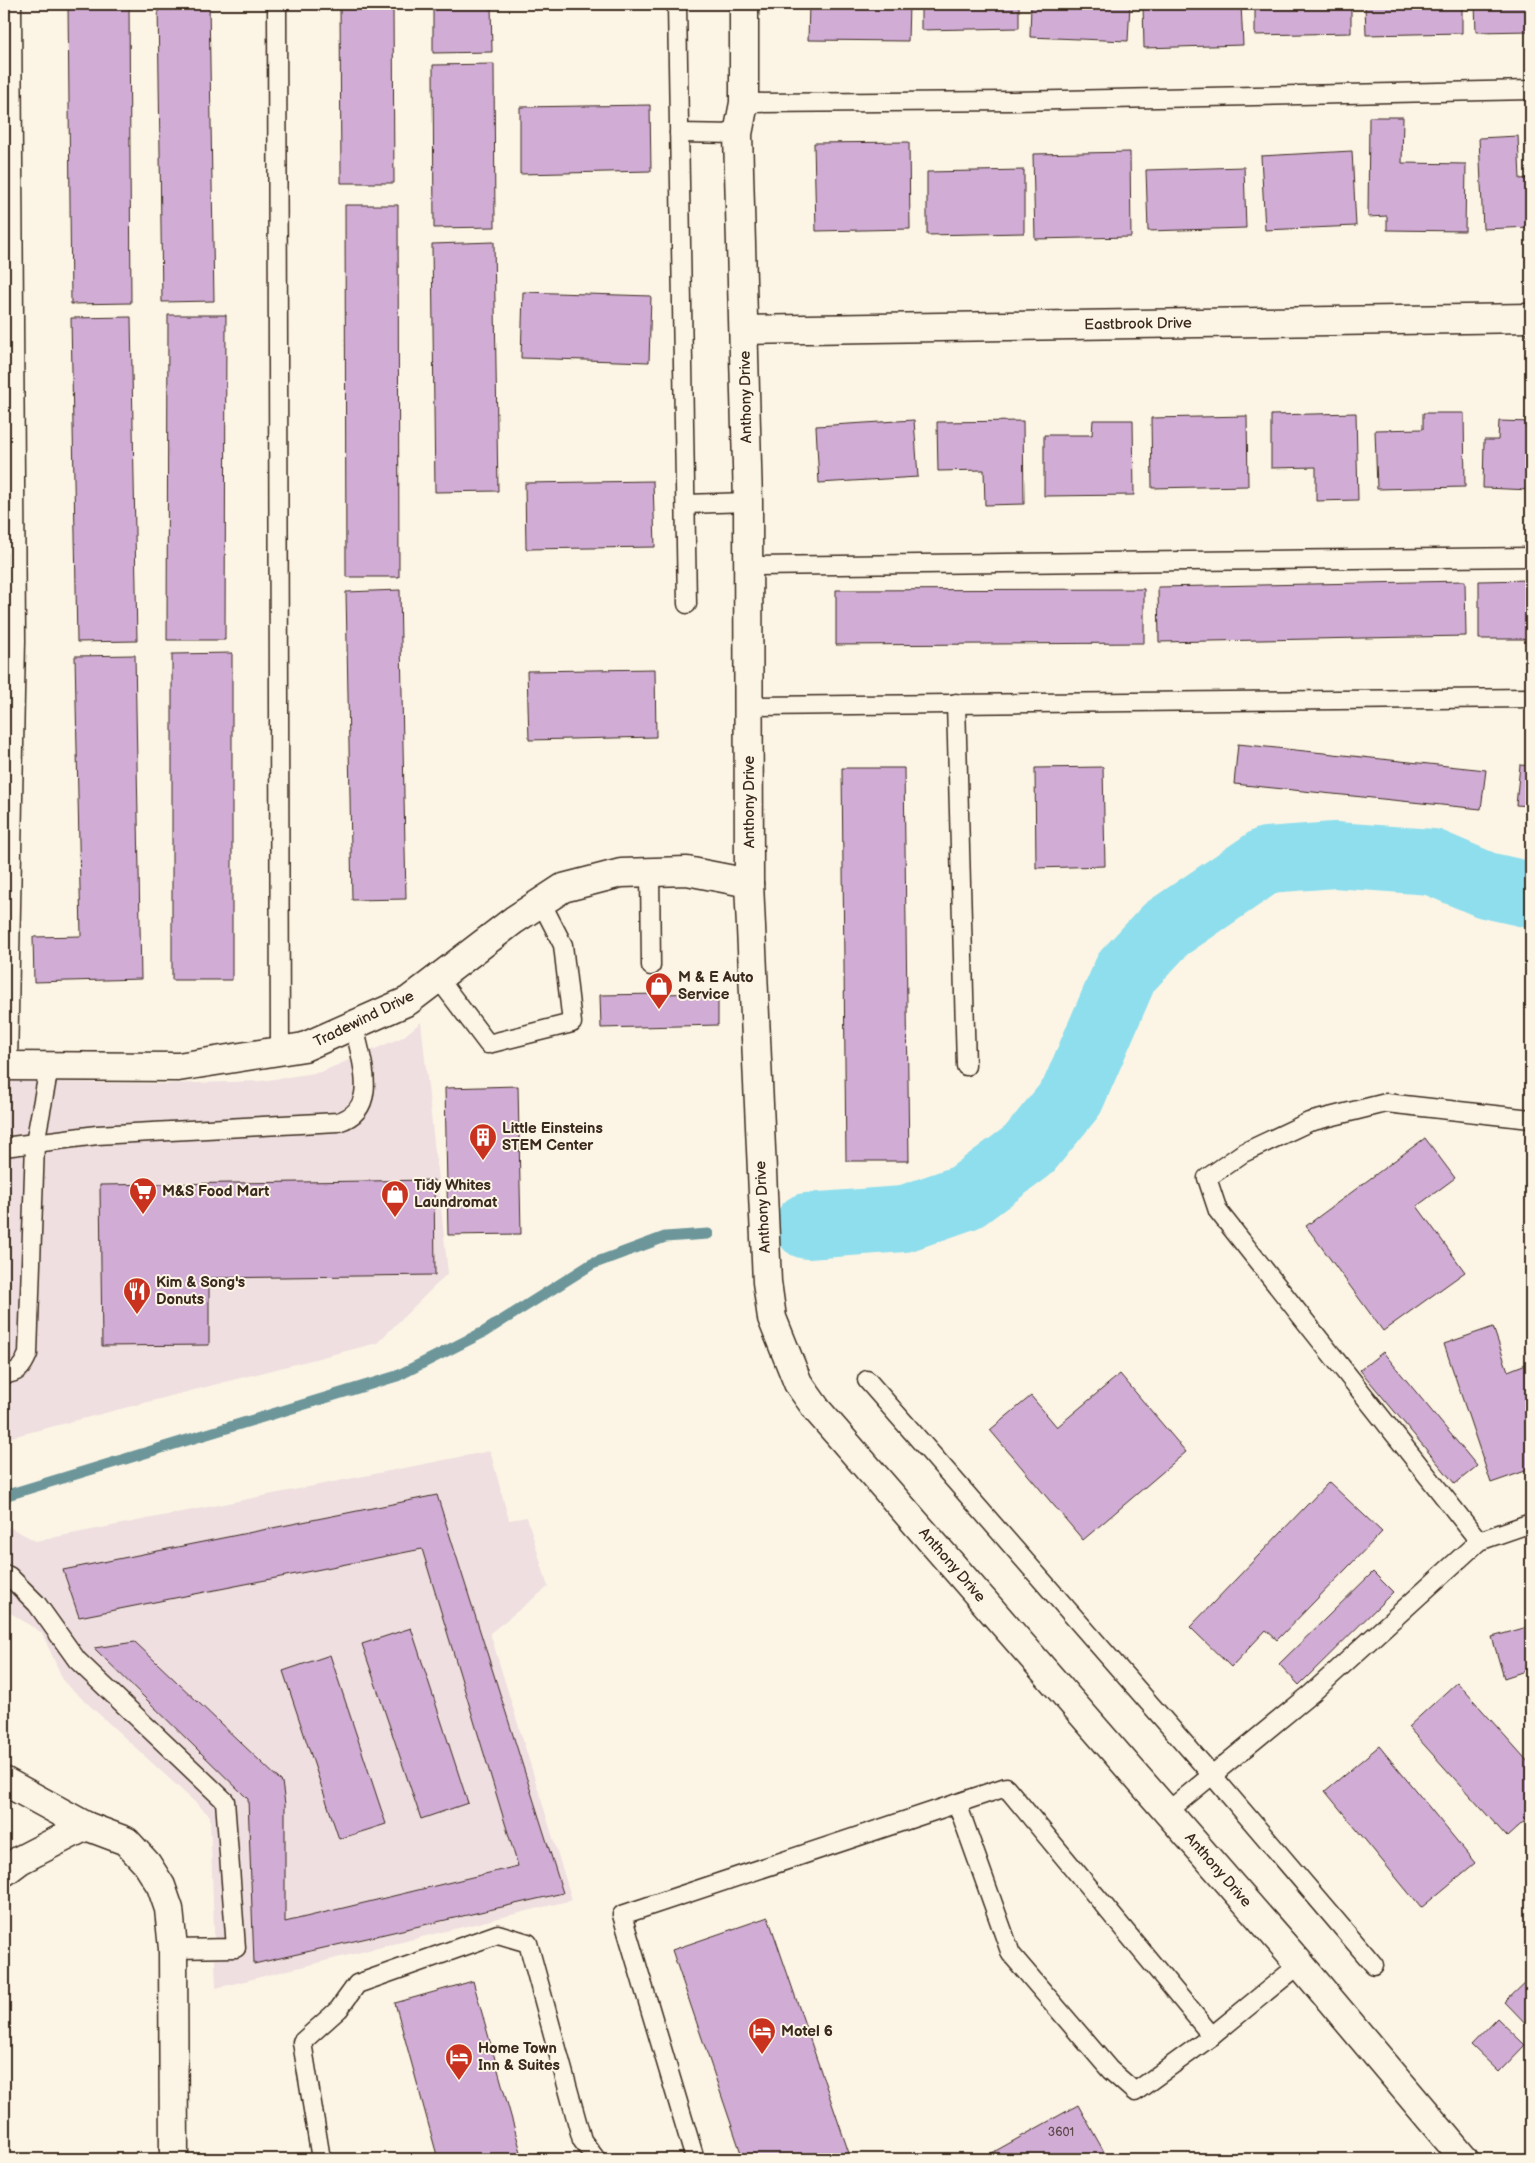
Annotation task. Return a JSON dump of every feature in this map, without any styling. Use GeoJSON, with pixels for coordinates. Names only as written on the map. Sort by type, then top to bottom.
{"type":"FeatureCollection","features":[{"type":"Feature","properties":{"kind":"street","name":"Anthony Drive"},"geometry":{"type":"LineString","coordinates":[[744,4],[744,103],[738,134],[749,566],[749,883],[767,1282],[772,1318],[798,1383],[818,1411],[1300,1964],[1456,2157]]}},
{"type":"Feature","properties":{"kind":"street","name":"Eastbrook Drive"},"geometry":{"type":"LineString","coordinates":[[744,330],[1531,318]]}},
{"type":"Feature","properties":{"kind":"street","name":"Tradewind Drive"},"geometry":{"type":"LineString","coordinates":[[6,1066],[178,1068],[304,1047],[408,1001],[514,920],[563,888],[621,873],[687,871],[749,883]]}},
{"type":"Feature","properties":{"kind":"street"},"geometry":{"type":"LineString","coordinates":[[4,1781],[86,1826],[126,1841],[146,1864],[164,1894],[169,1909],[174,1949],[174,2159]]}},
{"type":"Feature","properties":{"kind":"street"},"geometry":{"type":"LineString","coordinates":[[4,1872],[20,1860],[86,1826]]}},
{"type":"Feature","properties":{"kind":"lane"},"geometry":{"type":"LineString","coordinates":[[6,1066],[10,640],[9,301],[12,4]]}},
{"type":"Feature","properties":{"kind":"lane"},"geometry":{"type":"LineString","coordinates":[[277,4],[280,1051]]}},
{"type":"Feature","properties":{"kind":"lane"},"geometry":{"type":"LineString","coordinates":[[676,4],[687,604]]}},
{"type":"Feature","properties":{"kind":"lane"},"geometry":{"type":"LineString","coordinates":[[744,103],[1014,101],[1531,90]]}},
{"type":"Feature","properties":{"kind":"lane"},"geometry":{"type":"LineString","coordinates":[[679,133],[738,134]]}},
{"type":"Feature","properties":{"kind":"lane"},"geometry":{"type":"LineString","coordinates":[[686,504],[748,502]]}},
{"type":"Feature","properties":{"kind":"lane"},"geometry":{"type":"LineString","coordinates":[[749,566],[1531,557]]}},
{"type":"Feature","properties":{"kind":"lane"},"geometry":{"type":"LineString","coordinates":[[748,706],[1531,698]]}},
{"type":"Feature","properties":{"kind":"lane"},"geometry":{"type":"LineString","coordinates":[[956,703],[966,1066]]}},
{"type":"Feature","properties":{"kind":"lane"},"geometry":{"type":"LineString","coordinates":[[650,872],[651,966]]}},
{"type":"Feature","properties":{"kind":"lane"},"geometry":{"type":"LineString","coordinates":[[438,978],[488,1044],[572,1023],[563,945],[541,902]]}},
{"type":"Feature","properties":{"kind":"lane"},"geometry":{"type":"LineString","coordinates":[[4,1147],[96,1136],[338,1122],[349,1119],[362,1107],[366,1091],[354,1025]]}},
{"type":"Feature","properties":{"kind":"lane"},"geometry":{"type":"LineString","coordinates":[[4,1374],[17,1371],[23,1365],[28,1354],[35,1143],[49,1068]]}},
{"type":"Feature","properties":{"kind":"lane"},"geometry":{"type":"LineString","coordinates":[[1479,1541],[1218,1211],[1206,1178],[1242,1154],[1309,1122],[1386,1103],[1531,1119]]}},
{"type":"Feature","properties":{"kind":"lane"},"geometry":{"type":"LineString","coordinates":[[867,1380],[1212,1775],[1374,1965]]}},
{"type":"Feature","properties":{"kind":"lane"},"geometry":{"type":"LineString","coordinates":[[1167,1812],[1312,1693],[1479,1541],[1531,1523]]}},
{"type":"Feature","properties":{"kind":"lane"},"geometry":{"type":"LineString","coordinates":[[4,1574],[9,1576],[37,1604],[77,1660],[225,1801],[236,1948],[174,1949]]}},
{"type":"Feature","properties":{"kind":"lane"},"geometry":{"type":"LineString","coordinates":[[695,2159],[622,1915],[1006,1787],[1212,2036]]}},
{"type":"Feature","properties":{"kind":"lane"},"geometry":{"type":"LineString","coordinates":[[957,1803],[1011,1954],[1110,2070],[1135,2092],[1212,2036],[1300,1964]]}},
{"type":"Feature","properties":{"kind":"lane"},"geometry":{"type":"LineString","coordinates":[[321,2159],[302,2042],[339,2009],[357,1984],[498,1934],[528,1943],[582,2140],[596,2159]]}},
{"type":"Feature","properties":{"kind":"shaded area"},"geometry":{"type":"Polygon","coordinates":[[[421,1022],[448,1273],[377,1343],[4,1439],[4,1081],[164,1084],[261,1081],[321,1072],[403,1037],[421,1022]]]}},
{"type":"Feature","properties":{"kind":"shaded area"},"geometry":{"type":"Polygon","coordinates":[[[490,1451],[509,1520],[527,1517],[548,1587],[490,1633],[572,1900],[216,1988],[210,1816],[64,1682],[42,1633],[4,1609],[4,1529],[9,1527],[36,1541],[490,1451]]]}},
{"type":"Feature","properties":{"kind":"building"},"geometry":{"type":"Polygon","coordinates":[[[68,4],[129,4],[131,303],[71,304],[68,4]]]}},
{"type":"Feature","properties":{"kind":"building"},"geometry":{"type":"Polygon","coordinates":[[[158,4],[209,4],[214,301],[162,302],[158,4]]]}},
{"type":"Feature","properties":{"kind":"building"},"geometry":{"type":"Polygon","coordinates":[[[340,4],[393,4],[394,183],[341,183],[340,4]]]}},
{"type":"Feature","properties":{"kind":"building"},"geometry":{"type":"Polygon","coordinates":[[[433,4],[491,4],[492,52],[433,53],[433,4]]]}},
{"type":"Feature","properties":{"kind":"building"},"geometry":{"type":"Polygon","coordinates":[[[809,4],[909,4],[908,41],[808,40],[809,4]]]}},
{"type":"Feature","properties":{"kind":"building"},"geometry":{"type":"Polygon","coordinates":[[[921,4],[1019,4],[1019,28],[921,30],[921,4]]]}},
{"type":"Feature","properties":{"kind":"building"},"geometry":{"type":"Polygon","coordinates":[[[1031,4],[1130,4],[1128,41],[1030,37],[1031,4]]]}},
{"type":"Feature","properties":{"kind":"building"},"geometry":{"type":"Polygon","coordinates":[[[1143,4],[1241,4],[1243,45],[1144,48],[1143,4]]]}},
{"type":"Feature","properties":{"kind":"building"},"geometry":{"type":"Polygon","coordinates":[[[1255,4],[1351,4],[1351,33],[1255,35],[1255,4]]]}},
{"type":"Feature","properties":{"kind":"building"},"geometry":{"type":"Polygon","coordinates":[[[1365,4],[1462,4],[1462,33],[1366,35],[1365,4]]]}},
{"type":"Feature","properties":{"kind":"building"},"geometry":{"type":"Polygon","coordinates":[[[1475,4],[1531,4],[1531,31],[1476,32],[1475,4]]]}},
{"type":"Feature","properties":{"kind":"building"},"geometry":{"type":"Polygon","coordinates":[[[494,64],[495,227],[434,228],[433,65],[494,64]]]}},
{"type":"Feature","properties":{"kind":"building"},"geometry":{"type":"Polygon","coordinates":[[[650,105],[651,171],[520,174],[520,107],[650,105]]]}},
{"type":"Feature","properties":{"kind":"building"},"geometry":{"type":"Polygon","coordinates":[[[1369,117],[1403,117],[1402,163],[1466,164],[1465,231],[1387,230],[1387,216],[1368,217],[1369,117]]]}},
{"type":"Feature","properties":{"kind":"building"},"geometry":{"type":"Polygon","coordinates":[[[1518,136],[1520,179],[1531,178],[1531,227],[1483,229],[1479,138],[1518,136]]]}},
{"type":"Feature","properties":{"kind":"building"},"geometry":{"type":"Polygon","coordinates":[[[909,142],[910,229],[816,231],[814,143],[909,142]]]}},
{"type":"Feature","properties":{"kind":"building"},"geometry":{"type":"Polygon","coordinates":[[[1352,151],[1356,226],[1265,230],[1261,156],[1352,151]]]}},
{"type":"Feature","properties":{"kind":"building"},"geometry":{"type":"Polygon","coordinates":[[[1130,152],[1131,237],[1035,239],[1033,154],[1130,152]]]}},
{"type":"Feature","properties":{"kind":"building"},"geometry":{"type":"Polygon","coordinates":[[[1244,167],[1246,228],[1148,231],[1146,170],[1244,167]]]}},
{"type":"Feature","properties":{"kind":"building"},"geometry":{"type":"Polygon","coordinates":[[[1024,170],[1024,233],[927,235],[927,172],[1024,170]]]}},
{"type":"Feature","properties":{"kind":"building"},"geometry":{"type":"Polygon","coordinates":[[[345,205],[398,205],[399,577],[346,577],[345,205]]]}},
{"type":"Feature","properties":{"kind":"building"},"geometry":{"type":"Polygon","coordinates":[[[494,242],[498,491],[435,492],[432,244],[494,242]]]}},
{"type":"Feature","properties":{"kind":"building"},"geometry":{"type":"Polygon","coordinates":[[[523,292],[651,296],[649,362],[521,358],[523,292]]]}},
{"type":"Feature","properties":{"kind":"building"},"geometry":{"type":"Polygon","coordinates":[[[168,315],[226,315],[225,640],[167,640],[168,315]]]}},
{"type":"Feature","properties":{"kind":"building"},"geometry":{"type":"Polygon","coordinates":[[[131,317],[137,641],[77,642],[71,318],[131,317]]]}},
{"type":"Feature","properties":{"kind":"building"},"geometry":{"type":"Polygon","coordinates":[[[1356,413],[1358,500],[1316,501],[1316,467],[1271,468],[1271,415],[1356,413]]]}},
{"type":"Feature","properties":{"kind":"building"},"geometry":{"type":"Polygon","coordinates":[[[1423,413],[1464,413],[1465,487],[1377,489],[1375,430],[1423,429],[1423,413]]]}},
{"type":"Feature","properties":{"kind":"building"},"geometry":{"type":"Polygon","coordinates":[[[1247,416],[1248,486],[1152,488],[1151,418],[1247,416]]]}},
{"type":"Feature","properties":{"kind":"building"},"geometry":{"type":"Polygon","coordinates":[[[914,420],[918,477],[819,483],[816,426],[914,420]]]}},
{"type":"Feature","properties":{"kind":"building"},"geometry":{"type":"Polygon","coordinates":[[[1093,420],[1133,420],[1134,495],[1044,496],[1044,435],[1092,435],[1093,420]]]}},
{"type":"Feature","properties":{"kind":"building"},"geometry":{"type":"Polygon","coordinates":[[[1023,421],[1024,504],[985,505],[984,470],[938,471],[937,422],[1023,421]]]}},
{"type":"Feature","properties":{"kind":"building"},"geometry":{"type":"Polygon","coordinates":[[[1499,421],[1531,422],[1531,490],[1483,488],[1484,440],[1498,440],[1499,421]]]}},
{"type":"Feature","properties":{"kind":"building"},"geometry":{"type":"Polygon","coordinates":[[[653,481],[655,547],[526,549],[525,483],[653,481]]]}},
{"type":"Feature","properties":{"kind":"building"},"geometry":{"type":"Polygon","coordinates":[[[1531,580],[1531,639],[1479,639],[1479,581],[1531,580]]]}},
{"type":"Feature","properties":{"kind":"building"},"geometry":{"type":"Polygon","coordinates":[[[1465,581],[1466,636],[1159,642],[1158,587],[1465,581]]]}},
{"type":"Feature","properties":{"kind":"building"},"geometry":{"type":"Polygon","coordinates":[[[1144,589],[1144,643],[836,645],[836,590],[1144,589]]]}},
{"type":"Feature","properties":{"kind":"building"},"geometry":{"type":"Polygon","coordinates":[[[400,590],[406,899],[352,900],[346,592],[400,590]]]}},
{"type":"Feature","properties":{"kind":"building"},"geometry":{"type":"Polygon","coordinates":[[[232,653],[232,980],[172,980],[172,654],[232,653]]]}},
{"type":"Feature","properties":{"kind":"building"},"geometry":{"type":"Polygon","coordinates":[[[135,655],[141,979],[34,982],[33,937],[81,936],[75,656],[135,655]]]}},
{"type":"Feature","properties":{"kind":"building"},"geometry":{"type":"Polygon","coordinates":[[[655,669],[656,737],[529,740],[527,671],[655,669]]]}},
{"type":"Feature","properties":{"kind":"building"},"geometry":{"type":"Polygon","coordinates":[[[1238,744],[1486,770],[1481,809],[1234,784],[1238,744]]]}},
{"type":"Feature","properties":{"kind":"building"},"geometry":{"type":"Polygon","coordinates":[[[1520,765],[1531,766],[1531,806],[1516,805],[1520,765]]]}},
{"type":"Feature","properties":{"kind":"building"},"geometry":{"type":"Polygon","coordinates":[[[1103,767],[1105,866],[1036,868],[1035,768],[1103,767]]]}},
{"type":"Feature","properties":{"kind":"building"},"geometry":{"type":"Polygon","coordinates":[[[842,768],[904,768],[909,1161],[846,1161],[842,768]]]}},
{"type":"Feature","properties":{"kind":"building","name":"M & E Auto Service"},"geometry":{"type":"Polygon","coordinates":[[[718,993],[718,1025],[601,1028],[600,995],[718,993]]]}},
{"type":"Feature","properties":{"kind":"building","name":"Little Einsteins STEM Center"},"geometry":{"type":"Polygon","coordinates":[[[518,1086],[521,1234],[448,1235],[445,1088],[518,1086]]]}},
{"type":"Feature","properties":{"kind":"building"},"geometry":{"type":"Polygon","coordinates":[[[1425,1138],[1455,1178],[1417,1206],[1465,1272],[1383,1331],[1306,1226],[1425,1138]]]}},
{"type":"Feature","properties":{"kind":"building"},"geometry":{"type":"Polygon","coordinates":[[[434,1180],[435,1275],[209,1278],[209,1345],[102,1346],[100,1185],[434,1180]]]}},
{"type":"Feature","properties":{"kind":"building"},"geometry":{"type":"Polygon","coordinates":[[[1493,1327],[1508,1371],[1531,1362],[1531,1469],[1491,1483],[1444,1344],[1493,1327]]]}},
{"type":"Feature","properties":{"kind":"building"},"geometry":{"type":"Polygon","coordinates":[[[1383,1352],[1477,1466],[1455,1484],[1360,1370],[1383,1352]]]}},
{"type":"Feature","properties":{"kind":"building"},"geometry":{"type":"Polygon","coordinates":[[[1120,1374],[1186,1452],[1083,1540],[990,1430],[1031,1396],[1057,1427],[1120,1374]]]}},
{"type":"Feature","properties":{"kind":"building"},"geometry":{"type":"Polygon","coordinates":[[[1329,1482],[1382,1532],[1277,1640],[1266,1630],[1231,1667],[1190,1627],[1329,1482]]]}},
{"type":"Feature","properties":{"kind":"building"},"geometry":{"type":"Polygon","coordinates":[[[437,1495],[563,1893],[254,1964],[248,1799],[94,1648],[135,1642],[282,1782],[285,1804],[285,1922],[518,1866],[422,1549],[79,1617],[63,1570],[437,1495]]]}},
{"type":"Feature","properties":{"kind":"building"},"geometry":{"type":"Polygon","coordinates":[[[1373,1572],[1393,1592],[1299,1685],[1279,1664],[1373,1572]]]}},
{"type":"Feature","properties":{"kind":"building"},"geometry":{"type":"Polygon","coordinates":[[[1531,1626],[1531,1669],[1504,1678],[1492,1637],[1531,1626]]]}},
{"type":"Feature","properties":{"kind":"building"},"geometry":{"type":"Polygon","coordinates":[[[411,1628],[468,1803],[421,1819],[362,1644],[411,1628]]]}},
{"type":"Feature","properties":{"kind":"building"},"geometry":{"type":"Polygon","coordinates":[[[330,1655],[386,1824],[339,1839],[283,1671],[330,1655]]]}},
{"type":"Feature","properties":{"kind":"building"},"geometry":{"type":"Polygon","coordinates":[[[1457,1682],[1531,1765],[1531,1815],[1507,1837],[1408,1727],[1457,1682]]]}},
{"type":"Feature","properties":{"kind":"building"},"geometry":{"type":"Polygon","coordinates":[[[1379,1746],[1475,1863],[1421,1908],[1325,1791],[1379,1746]]]}},
{"type":"Feature","properties":{"kind":"building","name":"Motel 6"},"geometry":{"type":"Polygon","coordinates":[[[768,1917],[851,2159],[743,2159],[672,1950],[768,1917]]]}},
{"type":"Feature","properties":{"kind":"building"},"geometry":{"type":"Polygon","coordinates":[[[1531,1977],[1531,2029],[1505,2002],[1531,1977]]]}},
{"type":"Feature","properties":{"kind":"building","name":"Home Town Inn & Suites"},"geometry":{"type":"Polygon","coordinates":[[[473,1981],[523,2159],[438,2159],[395,2003],[473,1981]]]}},
{"type":"Feature","properties":{"kind":"building"},"geometry":{"type":"Polygon","coordinates":[[[1497,2018],[1525,2045],[1499,2072],[1471,2045],[1497,2018]]]}},
{"type":"Feature","properties":{"kind":"building"},"geometry":{"type":"Polygon","coordinates":[[[1078,2105],[1108,2159],[981,2159],[1078,2105]]]}},
{"type":"Feature","properties":{"kind":"waterway"},"geometry":{"type":"LineString","coordinates":[[807,1226],[903,1219],[966,1197],[1028,1151],[1072,1097],[1126,972],[1166,929],[1267,860],[1335,855],[1432,862],[1486,885],[1531,895]]}},
{"type":"Feature","properties":{"kind":"waterway"},"geometry":{"type":"LineString","coordinates":[[4,1496],[397,1376],[484,1332],[592,1264],[665,1237],[708,1234]]}},
{"type":"Feature","properties":{"kind":"place","name":"M & E Auto Service"},"geometry":{"type":"Point","coordinates":[659,1010]}},
{"type":"Feature","properties":{"kind":"place","name":"Little Einsteins STEM Center"},"geometry":{"type":"Point","coordinates":[483,1161]}},
{"type":"Feature","properties":{"kind":"place","name":"M&S Food Mart"},"geometry":{"type":"Point","coordinates":[143,1215]}},
{"type":"Feature","properties":{"kind":"place","name":"Tidy Whites Laundromat"},"geometry":{"type":"Point","coordinates":[395,1218]}},
{"type":"Feature","properties":{"kind":"place","name":"Kim & Song's Donuts"},"geometry":{"type":"Point","coordinates":[137,1315]}},
{"type":"Feature","properties":{"kind":"place","name":"Motel 6"},"geometry":{"type":"Point","coordinates":[762,2055]}},
{"type":"Feature","properties":{"kind":"place","name":"Home Town Inn & Suites"},"geometry":{"type":"Point","coordinates":[459,2081]}}]}
